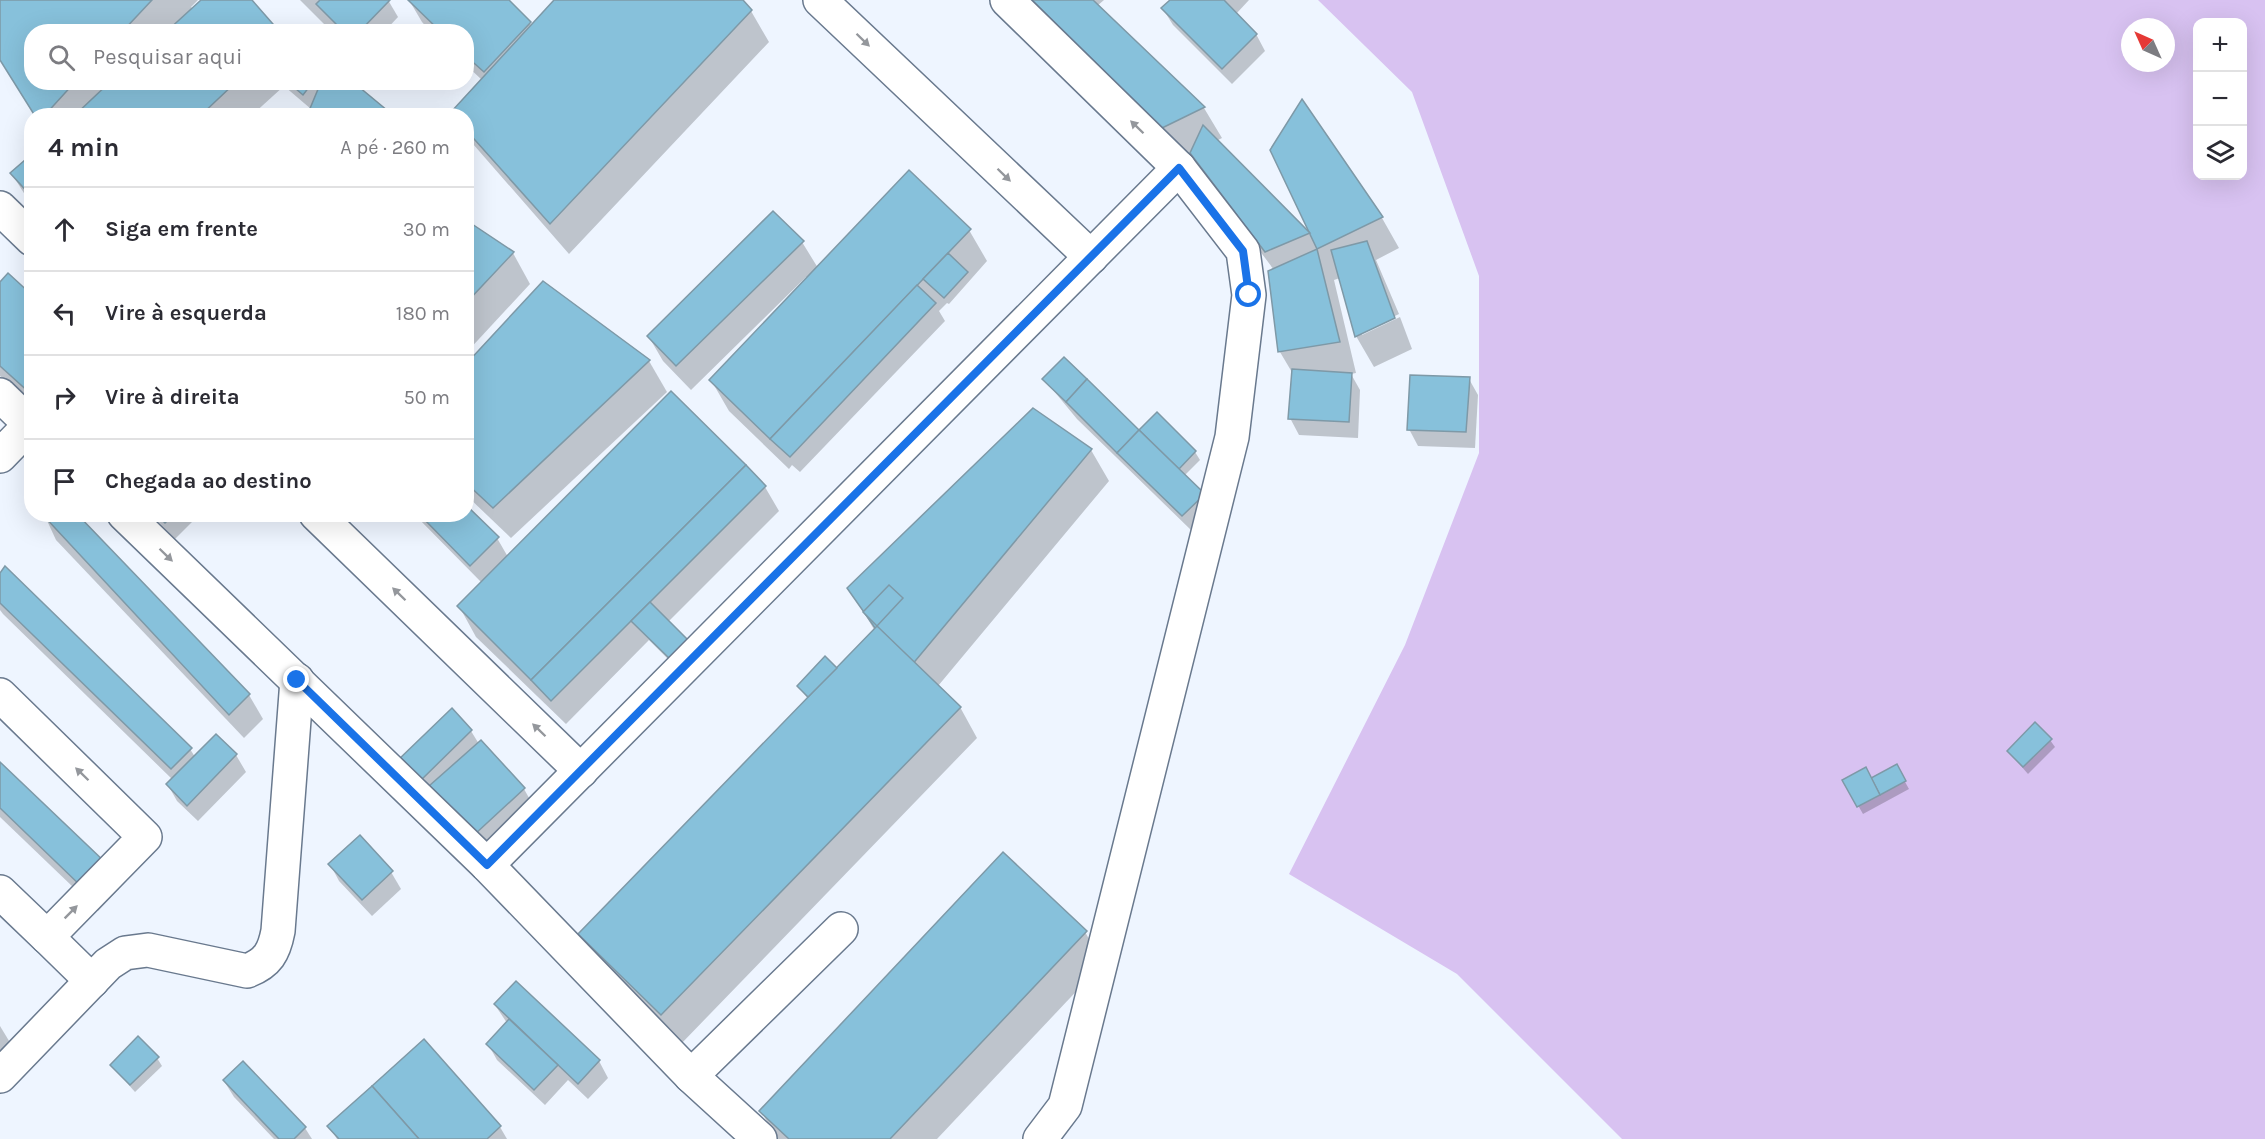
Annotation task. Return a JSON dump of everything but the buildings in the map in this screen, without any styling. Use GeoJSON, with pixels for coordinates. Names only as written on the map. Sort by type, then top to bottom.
{"type":"FeatureCollection","features":[{"type":"Feature","properties":{"kind":"lane"},"geometry":{"type":"LineString","coordinates":[[820,0],[1091,257]]}},
{"type":"Feature","properties":{"kind":"lane"},"geometry":{"type":"LineString","coordinates":[[1007,0],[1179,168],[1243,251],[1249,295],[1232,438],[1065,1106],[1040,1139]]}},
{"type":"Feature","properties":{"kind":"lane"},"geometry":{"type":"LineString","coordinates":[[487,865],[1179,168]]}},
{"type":"Feature","properties":{"kind":"lane"},"geometry":{"type":"LineString","coordinates":[[0,208],[24,231]]}},
{"type":"Feature","properties":{"kind":"lane"},"geometry":{"type":"LineString","coordinates":[[0,395],[24,417]]}},
{"type":"Feature","properties":{"kind":"lane"},"geometry":{"type":"LineString","coordinates":[[0,456],[24,431]]}},
{"type":"Feature","properties":{"kind":"lane"},"geometry":{"type":"LineString","coordinates":[[132,522],[487,865],[691,1076],[760,1139]]}},
{"type":"Feature","properties":{"kind":"lane"},"geometry":{"type":"LineString","coordinates":[[324,522],[580,771]]}},
{"type":"Feature","properties":{"kind":"lane"},"geometry":{"type":"LineString","coordinates":[[0,1076],[108,964],[125,953],[148,950],[247,971],[260,966],[274,951],[279,931],[297,680]]}},
{"type":"Feature","properties":{"kind":"lane"},"geometry":{"type":"LineString","coordinates":[[0,694],[145,837],[47,937]]}},
{"type":"Feature","properties":{"kind":"lane"},"geometry":{"type":"LineString","coordinates":[[0,892],[92,981]]}},
{"type":"Feature","properties":{"kind":"lane"},"geometry":{"type":"LineString","coordinates":[[691,1076],[841,929]]}},
{"type":"Feature","properties":{"kind":"shaded area"},"geometry":{"type":"Polygon","coordinates":[[[1318,0],[2265,0],[2265,1139],[1622,1139],[1457,974],[1289,874],[1405,645],[1479,453],[1479,276],[1412,92],[1318,0]]]}},
{"type":"Feature","properties":{"kind":"route"},"geometry":{"type":"LineString","coordinates":[[297,680],[487,865],[1179,168],[1243,251],[1249,295]]}}]}
